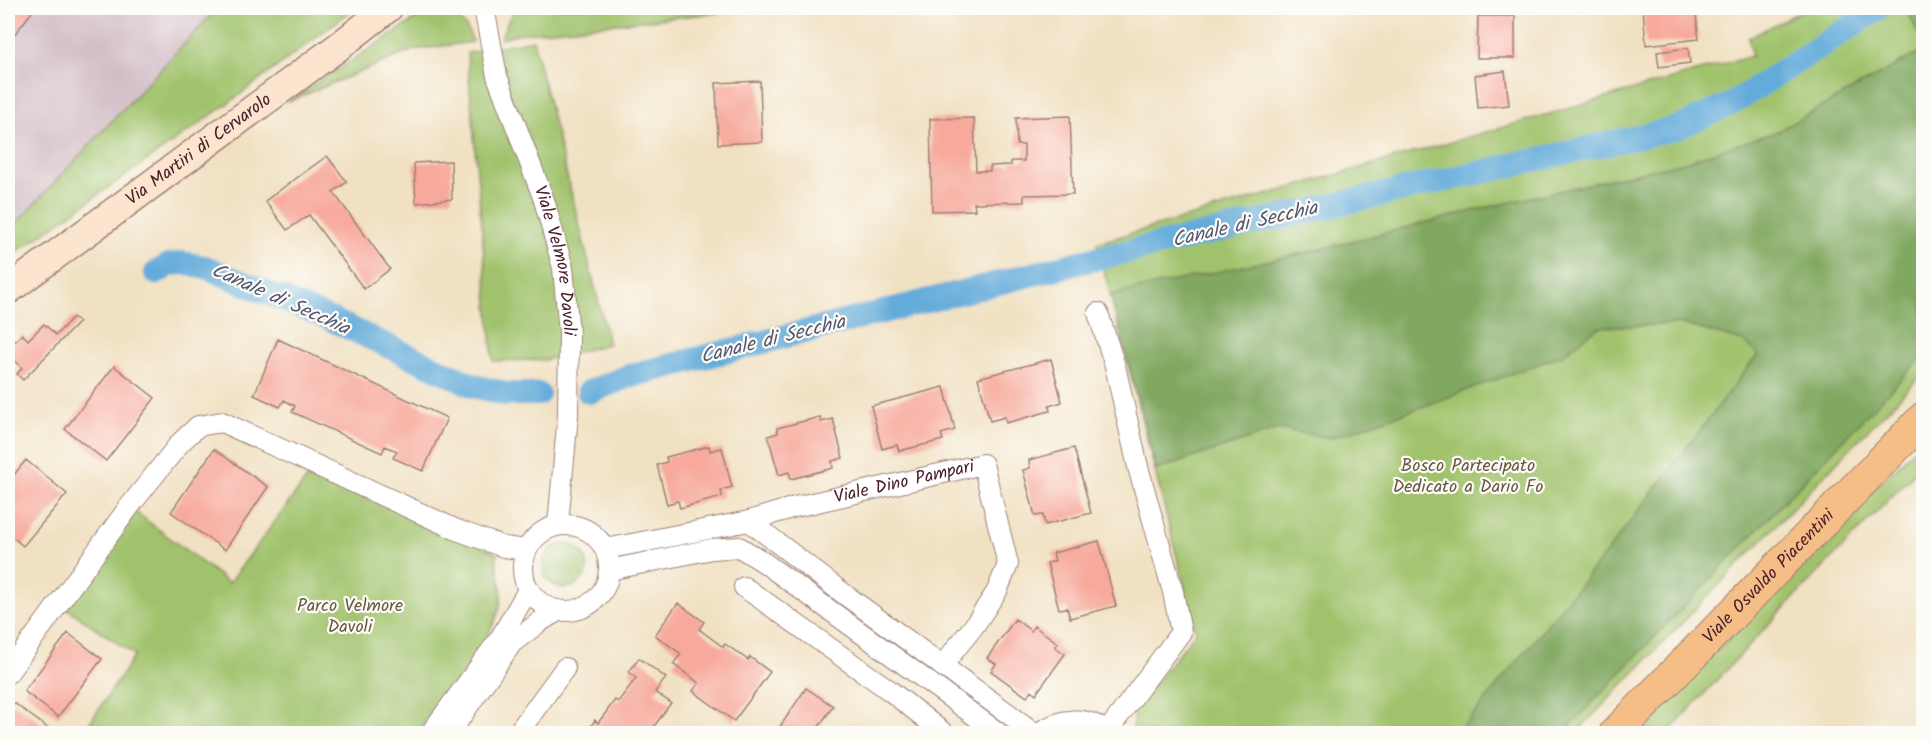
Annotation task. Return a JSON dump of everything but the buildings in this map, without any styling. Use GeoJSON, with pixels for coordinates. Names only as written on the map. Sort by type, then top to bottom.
{"type":"FeatureCollection","features":[{"type":"Feature","properties":{"kind":"main road","name":"Via Martiri di Cervarolo"},"geometry":{"type":"LineString","coordinates":[[8,290],[388,8]]}},
{"type":"Feature","properties":{"kind":"main road","name":"Viale Osvaldo Piacentini"},"geometry":{"type":"LineString","coordinates":[[1615,734],[1923,418]]}},
{"type":"Feature","properties":{"kind":"street","name":"Viale Velmore Davoli"},"geometry":{"type":"LineString","coordinates":[[484,8],[497,75],[544,200],[563,268],[569,333],[568,415],[558,524]]}},
{"type":"Feature","properties":{"kind":"street"},"geometry":{"type":"LineString","coordinates":[[749,521],[848,597],[1036,734],[1049,725],[1064,720],[1079,720],[1094,724],[1108,733],[1181,632],[1173,592],[1138,467],[1115,366],[1098,314]]}},
{"type":"Feature","properties":{"kind":"street"},"geometry":{"type":"LineString","coordinates":[[8,673],[129,507],[180,442],[198,426],[222,422],[457,530],[504,546],[526,550]]}},
{"type":"Feature","properties":{"kind":"street","name":"Viale Dino Pampari"},"geometry":{"type":"LineString","coordinates":[[606,549],[749,521],[795,507],[983,464],[1008,564],[997,591],[942,666]]}},
{"type":"Feature","properties":{"kind":"street"},"geometry":{"type":"LineString","coordinates":[[558,524],[571,524],[597,536],[606,549],[609,570],[605,589],[595,601],[587,606],[573,611],[558,611],[538,601],[528,590],[522,568],[526,550],[534,538],[544,530],[558,524]]}},
{"type":"Feature","properties":{"kind":"street"},"geometry":{"type":"LineString","coordinates":[[609,570],[712,549],[739,547],[762,561],[1000,734]]}},
{"type":"Feature","properties":{"kind":"street"},"geometry":{"type":"LineString","coordinates":[[744,587],[889,690],[945,734]]}},
{"type":"Feature","properties":{"kind":"street"},"geometry":{"type":"LineString","coordinates":[[430,734],[501,637],[528,590]]}},
{"type":"Feature","properties":{"kind":"street"},"geometry":{"type":"LineString","coordinates":[[449,734],[512,644],[558,611]]}},
{"type":"Feature","properties":{"kind":"street"},"geometry":{"type":"LineString","coordinates":[[889,690],[908,666]]}},
{"type":"Feature","properties":{"kind":"street"},"geometry":{"type":"LineString","coordinates":[[517,734],[565,668]]}},
{"type":"Feature","properties":{"kind":"shaded area"},"geometry":{"type":"Polygon","coordinates":[[[8,8],[218,8],[8,232],[8,8]]]}},
{"type":"Feature","properties":{"kind":"green space"},"geometry":{"type":"Polygon","coordinates":[[[218,8],[355,8],[230,102],[8,258],[8,232],[218,8]]]}},
{"type":"Feature","properties":{"kind":"green space"},"geometry":{"type":"Polygon","coordinates":[[[514,8],[730,8],[745,10],[516,34],[500,39],[514,8]]]}},
{"type":"Feature","properties":{"kind":"green space","name":"Bosco Partecipato Dedicato a Dario Fo"},"geometry":{"type":"Polygon","coordinates":[[[1808,8],[1923,8],[1923,373],[1576,733],[1133,733],[1133,711],[1196,632],[1097,243],[1752,56],[1748,38],[1808,8]]]}},
{"type":"Feature","properties":{"kind":"green space"},"geometry":{"type":"Polygon","coordinates":[[[1916,8],[1923,8],[1923,42],[1908,13],[1916,8]]]}},
{"type":"Feature","properties":{"kind":"green space"},"geometry":{"type":"Polygon","coordinates":[[[431,12],[447,14],[463,22],[473,42],[413,50],[287,102],[422,15],[431,12]]]}},
{"type":"Feature","properties":{"kind":"green space"},"geometry":{"type":"Polygon","coordinates":[[[533,40],[609,344],[545,360],[493,361],[467,53],[533,40]]]}},
{"type":"Feature","properties":{"kind":"green space"},"geometry":{"type":"Polygon","coordinates":[[[1923,50],[1923,356],[1563,733],[1456,733],[1611,547],[1758,354],[1743,341],[1682,324],[1599,327],[1562,355],[1331,438],[1278,429],[1156,470],[1110,295],[1313,251],[1476,210],[1685,162],[1778,131],[1923,50]]]}},
{"type":"Feature","properties":{"kind":"green space"},"geometry":{"type":"Polygon","coordinates":[[[1923,440],[1923,464],[1766,627],[1668,733],[1635,734],[1923,440]]]}},
{"type":"Feature","properties":{"kind":"green space","name":"Parco Velmore Davoli"},"geometry":{"type":"Polygon","coordinates":[[[308,477],[448,526],[497,554],[502,594],[497,615],[479,650],[417,733],[83,733],[135,655],[59,603],[129,507],[229,583],[308,477]]]}},
{"type":"Feature","properties":{"kind":"green space"},"geometry":{"type":"Polygon","coordinates":[[[565,544],[580,551],[587,566],[580,581],[565,588],[550,581],[543,566],[550,551],[565,544]]]}},
{"type":"Feature","properties":{"kind":"waterway","name":"Canale di Secchia"},"geometry":{"type":"LineString","coordinates":[[589,392],[629,376],[1081,262],[1677,128],[1733,103],[1878,8]]}},
{"type":"Feature","properties":{"kind":"waterway","name":"Canale di Secchia"},"geometry":{"type":"LineString","coordinates":[[156,273],[169,265],[182,263],[205,267],[330,319],[474,386],[506,394],[538,394]]}}]}
